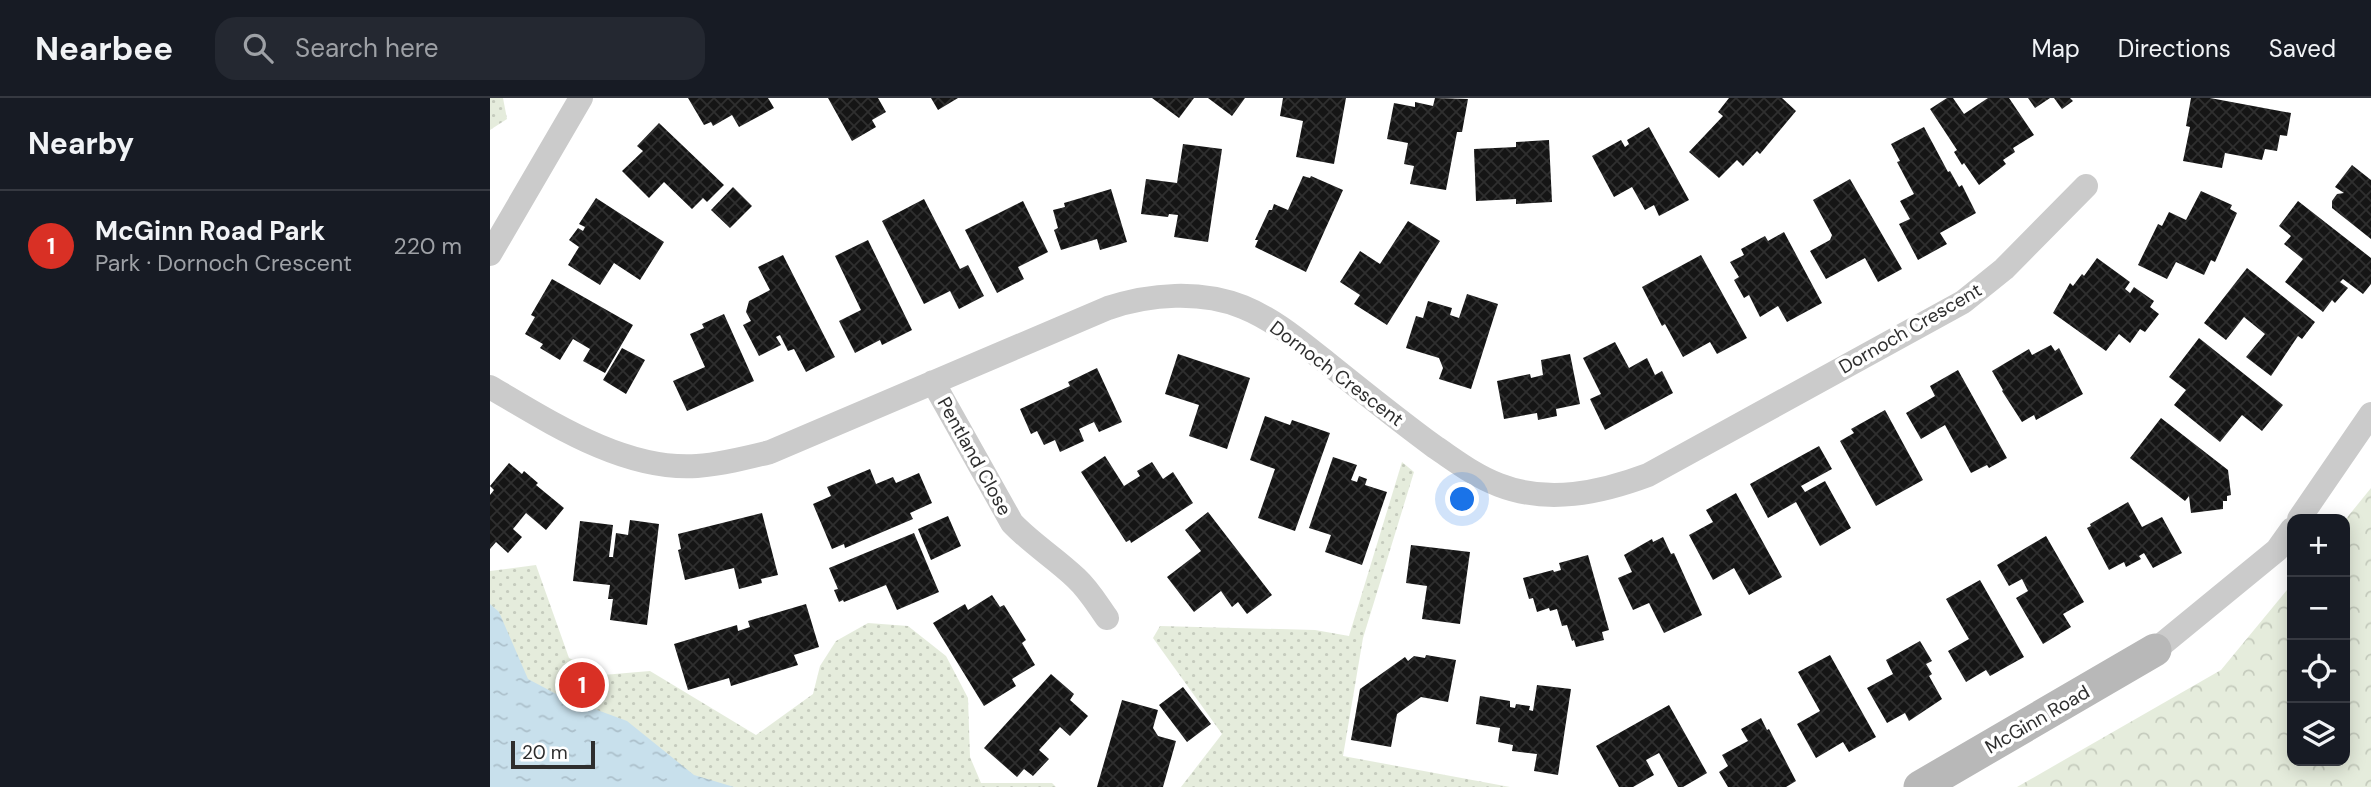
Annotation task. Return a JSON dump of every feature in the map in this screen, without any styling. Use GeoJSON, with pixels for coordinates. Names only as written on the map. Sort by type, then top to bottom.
{"type":"FeatureCollection","features":[{"type":"Feature","properties":{"kind":"street"},"geometry":{"type":"LineString","coordinates":[[490,254],[579,99]]}},
{"type":"Feature","properties":{"kind":"street","name":"Dornoch Crescent"},"geometry":{"type":"LineString","coordinates":[[490,387],[606,450],[636,460],[695,467],[771,452],[1108,308],[1133,300],[1164,295],[1198,297],[1241,306],[1279,326],[1417,434],[1471,472],[1501,486],[1536,493],[1588,493],[1616,487],[1648,475],[1963,303],[2004,269],[2086,186]]}},
{"type":"Feature","properties":{"kind":"street","name":"Pentland Close"},"geometry":{"type":"LineString","coordinates":[[933,382],[1012,523],[1082,584],[1107,618]]}},
{"type":"Feature","properties":{"kind":"street"},"geometry":{"type":"LineString","coordinates":[[2302,514],[2371,414]]}},
{"type":"Feature","properties":{"kind":"street"},"geometry":{"type":"LineString","coordinates":[[2155,650],[2277,550],[2287,536]]}},
{"type":"Feature","properties":{"kind":"street","name":"McGinn Road"},"geometry":{"type":"LineString","coordinates":[[1920,787],[2155,650]]}},
{"type":"Feature","properties":{"kind":"green space"},"geometry":{"type":"Polygon","coordinates":[[[490,98],[503,98],[507,119],[490,130],[490,98]]]}},
{"type":"Feature","properties":{"kind":"green space"},"geometry":{"type":"Polygon","coordinates":[[[1402,462],[1414,472],[1363,638],[1343,756],[1510,787],[1181,787],[1222,734],[1153,638],[1160,626],[1315,630],[1349,636],[1402,462]]]}},
{"type":"Feature","properties":{"kind":"green space"},"geometry":{"type":"Polygon","coordinates":[[[2371,488],[2371,787],[2017,787],[2221,670],[2287,590],[2287,766],[2350,766],[2350,514],[2371,488]]]}},
{"type":"Feature","properties":{"kind":"green space"},"geometry":{"type":"Polygon","coordinates":[[[536,565],[569,658],[603,675],[650,671],[756,735],[813,694],[820,666],[836,641],[868,623],[908,626],[946,656],[968,698],[970,757],[981,783],[1052,783],[1056,787],[490,787],[490,571],[536,565]]]}},
{"type":"Feature","properties":{"kind":"water"},"geometry":{"type":"Polygon","coordinates":[[[490,604],[499,612],[528,679],[562,697],[627,721],[694,775],[734,787],[490,787],[490,604]]]}},
{"type":"Feature","properties":{"kind":"building"},"geometry":{"type":"Polygon","coordinates":[[[688,98],[768,98],[774,108],[739,127],[732,115],[713,126],[711,122],[704,125],[688,98]]]}},
{"type":"Feature","properties":{"kind":"building"},"geometry":{"type":"Polygon","coordinates":[[[828,98],[878,98],[886,112],[872,120],[876,127],[852,141],[828,98]]]}},
{"type":"Feature","properties":{"kind":"building"},"geometry":{"type":"Polygon","coordinates":[[[931,98],[958,98],[938,110],[931,98]]]}},
{"type":"Feature","properties":{"kind":"building"},"geometry":{"type":"Polygon","coordinates":[[[1152,98],[1194,98],[1179,118],[1152,98]]]}},
{"type":"Feature","properties":{"kind":"building"},"geometry":{"type":"Polygon","coordinates":[[[1208,98],[1245,98],[1232,116],[1208,98]]]}},
{"type":"Feature","properties":{"kind":"building"},"geometry":{"type":"Polygon","coordinates":[[[1283,98],[1346,98],[1334,164],[1296,157],[1303,121],[1280,116],[1283,98]]]}},
{"type":"Feature","properties":{"kind":"building"},"geometry":{"type":"Polygon","coordinates":[[[1435,98],[1468,99],[1462,132],[1457,132],[1446,190],[1410,184],[1414,166],[1404,164],[1408,143],[1387,139],[1394,103],[1415,107],[1415,102],[1433,106],[1435,98]]]}},
{"type":"Feature","properties":{"kind":"building"},"geometry":{"type":"Polygon","coordinates":[[[1729,98],[1782,98],[1796,111],[1760,154],[1757,151],[1743,166],[1737,160],[1719,178],[1689,152],[1723,116],[1718,112],[1729,98]]]}},
{"type":"Feature","properties":{"kind":"building"},"geometry":{"type":"Polygon","coordinates":[[[1947,98],[1953,98],[1964,114],[1988,98],[2009,98],[2034,135],[2013,148],[2015,152],[2003,160],[2006,164],[1979,185],[1964,163],[1962,165],[1954,152],[1957,150],[1930,109],[1947,98]]]}},
{"type":"Feature","properties":{"kind":"building"},"geometry":{"type":"Polygon","coordinates":[[[2028,98],[2050,98],[2035,108],[2028,98]]]}},
{"type":"Feature","properties":{"kind":"building"},"geometry":{"type":"Polygon","coordinates":[[[2054,98],[2070,98],[2073,101],[2062,109],[2054,98]]]}},
{"type":"Feature","properties":{"kind":"building"},"geometry":{"type":"Polygon","coordinates":[[[2191,98],[2210,98],[2291,113],[2287,136],[2280,135],[2277,151],[2265,149],[2262,160],[2225,153],[2222,168],[2183,161],[2190,127],[2186,126],[2191,98]]]}},
{"type":"Feature","properties":{"kind":"building"},"geometry":{"type":"Polygon","coordinates":[[[659,123],[724,185],[707,202],[703,198],[692,209],[664,182],[649,198],[622,171],[643,151],[637,146],[659,123]]]}},
{"type":"Feature","properties":{"kind":"building"},"geometry":{"type":"Polygon","coordinates":[[[1649,127],[1689,200],[1659,216],[1654,205],[1645,210],[1632,187],[1614,197],[1592,156],[1621,140],[1625,147],[1629,144],[1627,140],[1649,127]]]}},
{"type":"Feature","properties":{"kind":"building"},"geometry":{"type":"Polygon","coordinates":[[[1924,127],[1948,172],[1950,171],[1959,187],[1962,185],[1976,213],[1940,233],[1947,244],[1918,260],[1899,224],[1910,219],[1900,201],[1914,194],[1891,144],[1924,127]]]}},
{"type":"Feature","properties":{"kind":"building"},"geometry":{"type":"Polygon","coordinates":[[[1549,140],[1552,202],[1516,204],[1516,199],[1476,201],[1474,149],[1516,147],[1516,142],[1549,140]]]}},
{"type":"Feature","properties":{"kind":"building"},"geometry":{"type":"Polygon","coordinates":[[[1183,144],[1222,149],[1208,242],[1174,237],[1178,215],[1169,214],[1168,217],[1141,214],[1146,179],[1177,183],[1183,144]]]}},
{"type":"Feature","properties":{"kind":"building"},"geometry":{"type":"Polygon","coordinates":[[[2352,165],[2371,180],[2371,239],[2332,208],[2332,201],[2337,194],[2344,193],[2335,187],[2352,165]]]}},
{"type":"Feature","properties":{"kind":"building"},"geometry":{"type":"Polygon","coordinates":[[[1303,176],[1311,176],[1343,190],[1306,272],[1255,247],[1258,240],[1255,240],[1269,210],[1272,210],[1274,204],[1288,210],[1303,176]]]}},
{"type":"Feature","properties":{"kind":"building"},"geometry":{"type":"Polygon","coordinates":[[[1850,179],[1902,269],[1878,282],[1865,258],[1826,279],[1810,251],[1830,240],[1832,235],[1813,200],[1850,179]]]}},
{"type":"Feature","properties":{"kind":"building"},"geometry":{"type":"Polygon","coordinates":[[[733,187],[752,206],[730,228],[711,210],[733,187]]]}},
{"type":"Feature","properties":{"kind":"building"},"geometry":{"type":"Polygon","coordinates":[[[1111,189],[1127,242],[1100,250],[1097,239],[1061,250],[1054,230],[1058,228],[1053,210],[1065,207],[1064,203],[1111,189]]]}},
{"type":"Feature","properties":{"kind":"building"},"geometry":{"type":"Polygon","coordinates":[[[2201,191],[2232,205],[2230,209],[2237,213],[2215,262],[2211,260],[2204,275],[2176,262],[2167,279],[2138,265],[2158,224],[2162,226],[2169,212],[2186,220],[2201,191]]]}},
{"type":"Feature","properties":{"kind":"building"},"geometry":{"type":"Polygon","coordinates":[[[596,198],[664,242],[640,280],[614,263],[600,285],[568,265],[579,247],[569,240],[578,228],[583,231],[585,227],[579,224],[596,198]]]}},
{"type":"Feature","properties":{"kind":"building"},"geometry":{"type":"Polygon","coordinates":[[[924,199],[960,269],[968,265],[984,296],[959,309],[950,291],[924,304],[882,221],[924,199]]]}},
{"type":"Feature","properties":{"kind":"building"},"geometry":{"type":"Polygon","coordinates":[[[1023,201],[1048,252],[1018,267],[1024,279],[997,293],[965,230],[1023,201]]]}},
{"type":"Feature","properties":{"kind":"building"},"geometry":{"type":"Polygon","coordinates":[[[2298,201],[2371,258],[2371,284],[2363,294],[2343,279],[2340,282],[2348,288],[2335,303],[2332,300],[2323,312],[2285,282],[2303,259],[2284,244],[2291,236],[2279,226],[2298,201]]]}},
{"type":"Feature","properties":{"kind":"building"},"geometry":{"type":"Polygon","coordinates":[[[1408,221],[1440,241],[1387,325],[1354,304],[1360,295],[1340,282],[1360,251],[1380,264],[1408,221]]]}},
{"type":"Feature","properties":{"kind":"building"},"geometry":{"type":"Polygon","coordinates":[[[1784,232],[1822,303],[1787,322],[1778,306],[1760,317],[1749,295],[1744,298],[1734,280],[1739,277],[1730,262],[1744,255],[1741,249],[1765,236],[1768,241],[1784,232]]]}},
{"type":"Feature","properties":{"kind":"building"},"geometry":{"type":"Polygon","coordinates":[[[868,240],[912,330],[882,345],[880,340],[855,353],[839,321],[861,310],[835,256],[868,240]]]}},
{"type":"Feature","properties":{"kind":"building"},"geometry":{"type":"Polygon","coordinates":[[[783,255],[835,357],[806,372],[794,349],[788,351],[780,335],[776,337],[781,345],[759,356],[743,325],[751,321],[746,312],[749,301],[770,290],[758,267],[783,255]]]}},
{"type":"Feature","properties":{"kind":"building"},"geometry":{"type":"Polygon","coordinates":[[[1701,255],[1747,338],[1717,354],[1710,342],[1683,357],[1665,324],[1662,326],[1642,287],[1701,255]]]}},
{"type":"Feature","properties":{"kind":"building"},"geometry":{"type":"Polygon","coordinates":[[[2097,258],[2130,282],[2125,289],[2130,293],[2134,287],[2154,301],[2150,307],[2159,314],[2145,332],[2140,329],[2130,343],[2119,334],[2106,351],[2053,313],[2070,283],[2073,286],[2082,274],[2084,276],[2097,258]]]}},
{"type":"Feature","properties":{"kind":"building"},"geometry":{"type":"Polygon","coordinates":[[[2247,268],[2315,322],[2302,339],[2298,336],[2271,376],[2246,357],[2265,334],[2244,317],[2226,340],[2204,323],[2247,268]]]}},
{"type":"Feature","properties":{"kind":"building"},"geometry":{"type":"Polygon","coordinates":[[[552,279],[633,325],[605,373],[583,361],[590,349],[573,339],[560,360],[540,348],[543,344],[525,334],[535,317],[531,315],[552,279]]]}},
{"type":"Feature","properties":{"kind":"building"},"geometry":{"type":"Polygon","coordinates":[[[1467,294],[1498,304],[1471,389],[1439,379],[1443,368],[1439,358],[1406,348],[1416,316],[1423,318],[1428,301],[1452,308],[1450,315],[1459,318],[1467,294]]]}},
{"type":"Feature","properties":{"kind":"building"},"geometry":{"type":"Polygon","coordinates":[[[724,314],[754,381],[687,411],[673,381],[705,367],[690,334],[704,328],[702,324],[724,314]]]}},
{"type":"Feature","properties":{"kind":"building"},"geometry":{"type":"Polygon","coordinates":[[[2199,338],[2283,405],[2262,431],[2242,415],[2220,442],[2174,405],[2186,390],[2169,377],[2199,338]]]}},
{"type":"Feature","properties":{"kind":"building"},"geometry":{"type":"Polygon","coordinates":[[[1615,342],[1629,368],[1647,358],[1655,375],[1662,371],[1673,393],[1605,430],[1590,399],[1601,394],[1583,358],[1615,342]]]}},
{"type":"Feature","properties":{"kind":"building"},"geometry":{"type":"Polygon","coordinates":[[[2051,345],[2055,351],[2059,348],[2083,394],[2036,420],[2034,415],[2022,422],[1992,371],[2029,349],[2032,355],[2051,345]]]}},
{"type":"Feature","properties":{"kind":"building"},"geometry":{"type":"Polygon","coordinates":[[[622,348],[645,360],[626,394],[603,380],[622,348]]]}},
{"type":"Feature","properties":{"kind":"building"},"geometry":{"type":"Polygon","coordinates":[[[1178,354],[1250,378],[1227,449],[1189,436],[1199,405],[1165,394],[1178,354]]]}},
{"type":"Feature","properties":{"kind":"building"},"geometry":{"type":"Polygon","coordinates":[[[1570,354],[1580,404],[1556,409],[1557,416],[1538,420],[1537,413],[1504,419],[1497,381],[1530,374],[1531,378],[1543,375],[1541,360],[1570,354]]]}},
{"type":"Feature","properties":{"kind":"building"},"geometry":{"type":"Polygon","coordinates":[[[1097,368],[1122,422],[1099,432],[1094,422],[1079,429],[1084,441],[1060,452],[1055,440],[1044,445],[1037,431],[1031,434],[1020,409],[1070,386],[1068,382],[1097,368]]]}},
{"type":"Feature","properties":{"kind":"building"},"geometry":{"type":"Polygon","coordinates":[[[1958,370],[2007,458],[1989,468],[1987,465],[1971,473],[1945,425],[1921,439],[1906,413],[1935,396],[1930,386],[1958,370]]]}},
{"type":"Feature","properties":{"kind":"building"},"geometry":{"type":"Polygon","coordinates":[[[1885,410],[1923,480],[1876,506],[1840,441],[1854,433],[1851,429],[1885,410]]]}},
{"type":"Feature","properties":{"kind":"building"},"geometry":{"type":"Polygon","coordinates":[[[1265,416],[1290,425],[1292,420],[1330,433],[1295,531],[1258,518],[1275,469],[1250,460],[1265,416]]]}},
{"type":"Feature","properties":{"kind":"building"},"geometry":{"type":"Polygon","coordinates":[[[2161,418],[2228,470],[2231,495],[2227,496],[2227,501],[2223,501],[2223,509],[2191,513],[2189,496],[2185,501],[2130,458],[2161,418]]]}},
{"type":"Feature","properties":{"kind":"building"},"geometry":{"type":"Polygon","coordinates":[[[1819,446],[1832,469],[1801,486],[1805,492],[1825,481],[1851,528],[1820,546],[1796,502],[1768,518],[1750,484],[1819,446]]]}},
{"type":"Feature","properties":{"kind":"building"},"geometry":{"type":"Polygon","coordinates":[[[1105,456],[1124,486],[1140,476],[1137,471],[1152,462],[1163,479],[1173,472],[1193,503],[1131,543],[1130,540],[1126,542],[1081,472],[1105,456]]]}},
{"type":"Feature","properties":{"kind":"building"},"geometry":{"type":"Polygon","coordinates":[[[1333,457],[1357,465],[1351,480],[1357,482],[1359,476],[1367,479],[1365,485],[1387,492],[1362,565],[1325,552],[1331,535],[1309,528],[1333,457]]]}},
{"type":"Feature","properties":{"kind":"building"},"geometry":{"type":"Polygon","coordinates":[[[509,463],[522,474],[524,471],[538,483],[536,485],[564,508],[546,530],[526,513],[513,529],[522,537],[508,553],[496,542],[490,549],[490,495],[494,490],[490,486],[509,463]]]}},
{"type":"Feature","properties":{"kind":"building"},"geometry":{"type":"Polygon","coordinates":[[[870,469],[876,484],[893,477],[896,483],[919,473],[932,503],[910,513],[913,519],[845,548],[844,544],[832,549],[813,504],[831,496],[827,487],[870,469]]]}},
{"type":"Feature","properties":{"kind":"building"},"geometry":{"type":"Polygon","coordinates":[[[1736,493],[1782,577],[1749,595],[1734,568],[1713,580],[1689,535],[1713,522],[1706,510],[1736,493]]]}},
{"type":"Feature","properties":{"kind":"building"},"geometry":{"type":"Polygon","coordinates":[[[2128,502],[2142,527],[2162,517],[2182,553],[2153,568],[2144,553],[2139,556],[2141,559],[2126,567],[2124,562],[2109,570],[2087,528],[2128,502]]]}},
{"type":"Feature","properties":{"kind":"building"},"geometry":{"type":"Polygon","coordinates":[[[1208,512],[1272,595],[1247,614],[1238,602],[1232,607],[1221,591],[1194,612],[1167,577],[1201,551],[1185,530],[1208,512]]]}},
{"type":"Feature","properties":{"kind":"building"},"geometry":{"type":"Polygon","coordinates":[[[762,513],[778,575],[761,579],[762,583],[739,589],[734,568],[685,580],[678,550],[681,549],[678,534],[762,513]]]}},
{"type":"Feature","properties":{"kind":"building"},"geometry":{"type":"Polygon","coordinates":[[[948,516],[961,546],[931,560],[918,529],[948,516]]]}},
{"type":"Feature","properties":{"kind":"building"},"geometry":{"type":"Polygon","coordinates":[[[630,520],[659,524],[647,625],[610,620],[613,599],[608,599],[610,585],[573,581],[580,521],[613,525],[609,557],[613,557],[616,533],[628,535],[630,520]]]}},
{"type":"Feature","properties":{"kind":"building"},"geometry":{"type":"Polygon","coordinates":[[[914,533],[939,592],[897,610],[886,585],[839,602],[834,590],[838,589],[829,568],[914,533]]]}},
{"type":"Feature","properties":{"kind":"building"},"geometry":{"type":"Polygon","coordinates":[[[2046,536],[2084,602],[2063,614],[2071,627],[2043,644],[2016,598],[2028,591],[2022,579],[2009,586],[1997,565],[2046,536]]]}},
{"type":"Feature","properties":{"kind":"building"},"geometry":{"type":"Polygon","coordinates":[[[1663,537],[1671,554],[1674,553],[1702,615],[1664,633],[1649,603],[1633,610],[1618,578],[1632,572],[1624,555],[1652,539],[1653,542],[1663,537]]]}},
{"type":"Feature","properties":{"kind":"building"},"geometry":{"type":"Polygon","coordinates":[[[1411,545],[1470,552],[1460,624],[1422,619],[1427,586],[1406,583],[1411,545]]]}},
{"type":"Feature","properties":{"kind":"building"},"geometry":{"type":"Polygon","coordinates":[[[1588,555],[1609,630],[1602,632],[1604,640],[1576,647],[1567,625],[1562,626],[1557,609],[1550,611],[1549,608],[1537,612],[1533,598],[1529,599],[1523,578],[1561,570],[1559,563],[1588,555]]]}},
{"type":"Feature","properties":{"kind":"building"},"geometry":{"type":"Polygon","coordinates":[[[1980,580],[2024,657],[1990,676],[1986,670],[1966,682],[1948,651],[1969,639],[1946,599],[1980,580]]]}},
{"type":"Feature","properties":{"kind":"building"},"geometry":{"type":"Polygon","coordinates":[[[992,595],[1000,607],[1004,605],[1026,640],[1022,643],[1035,665],[1012,679],[1016,686],[984,706],[933,623],[965,604],[968,610],[992,595]]]}},
{"type":"Feature","properties":{"kind":"building"},"geometry":{"type":"Polygon","coordinates":[[[806,604],[819,647],[794,655],[798,665],[731,686],[729,678],[688,690],[674,644],[737,625],[738,631],[750,627],[748,621],[806,604]]]}},
{"type":"Feature","properties":{"kind":"building"},"geometry":{"type":"Polygon","coordinates":[[[1920,641],[1932,661],[1926,664],[1932,674],[1929,676],[1942,699],[1909,721],[1905,713],[1887,723],[1867,688],[1893,674],[1886,660],[1920,641]]]}},
{"type":"Feature","properties":{"kind":"building"},"geometry":{"type":"Polygon","coordinates":[[[1426,655],[1456,660],[1448,702],[1421,697],[1397,714],[1391,747],[1351,740],[1360,689],[1405,657],[1408,661],[1414,656],[1425,658],[1426,655]]]}},
{"type":"Feature","properties":{"kind":"building"},"geometry":{"type":"Polygon","coordinates":[[[1830,655],[1876,737],[1849,752],[1843,742],[1816,758],[1797,724],[1820,711],[1798,672],[1830,655]]]}},
{"type":"Feature","properties":{"kind":"building"},"geometry":{"type":"Polygon","coordinates":[[[1051,674],[1074,694],[1070,700],[1088,716],[1070,736],[1060,727],[1039,750],[1049,759],[1033,776],[1024,769],[1017,777],[984,748],[1051,674]]]}},
{"type":"Feature","properties":{"kind":"building"},"geometry":{"type":"Polygon","coordinates":[[[1537,685],[1571,689],[1558,775],[1534,771],[1537,754],[1512,751],[1513,745],[1498,742],[1500,728],[1476,724],[1480,696],[1510,701],[1510,707],[1515,708],[1516,704],[1530,706],[1529,710],[1533,711],[1537,685]]]}},
{"type":"Feature","properties":{"kind":"building"},"geometry":{"type":"Polygon","coordinates":[[[1183,687],[1211,724],[1187,742],[1159,705],[1183,687]]]}},
{"type":"Feature","properties":{"kind":"building"},"geometry":{"type":"Polygon","coordinates":[[[1122,700],[1158,710],[1153,728],[1158,736],[1176,741],[1163,787],[1097,787],[1122,700]]]}},
{"type":"Feature","properties":{"kind":"building"},"geometry":{"type":"Polygon","coordinates":[[[1669,705],[1707,773],[1683,787],[1678,787],[1659,753],[1646,760],[1654,775],[1633,787],[1619,787],[1596,746],[1669,705]]]}},
{"type":"Feature","properties":{"kind":"building"},"geometry":{"type":"Polygon","coordinates":[[[1761,718],[1796,781],[1786,787],[1728,787],[1719,772],[1728,766],[1722,755],[1748,741],[1741,729],[1761,718]]]}},
{"type":"Feature","properties":{"kind":"place","name":"McGinn Road Park"},"geometry":{"type":"Point","coordinates":[582,685]}}]}
